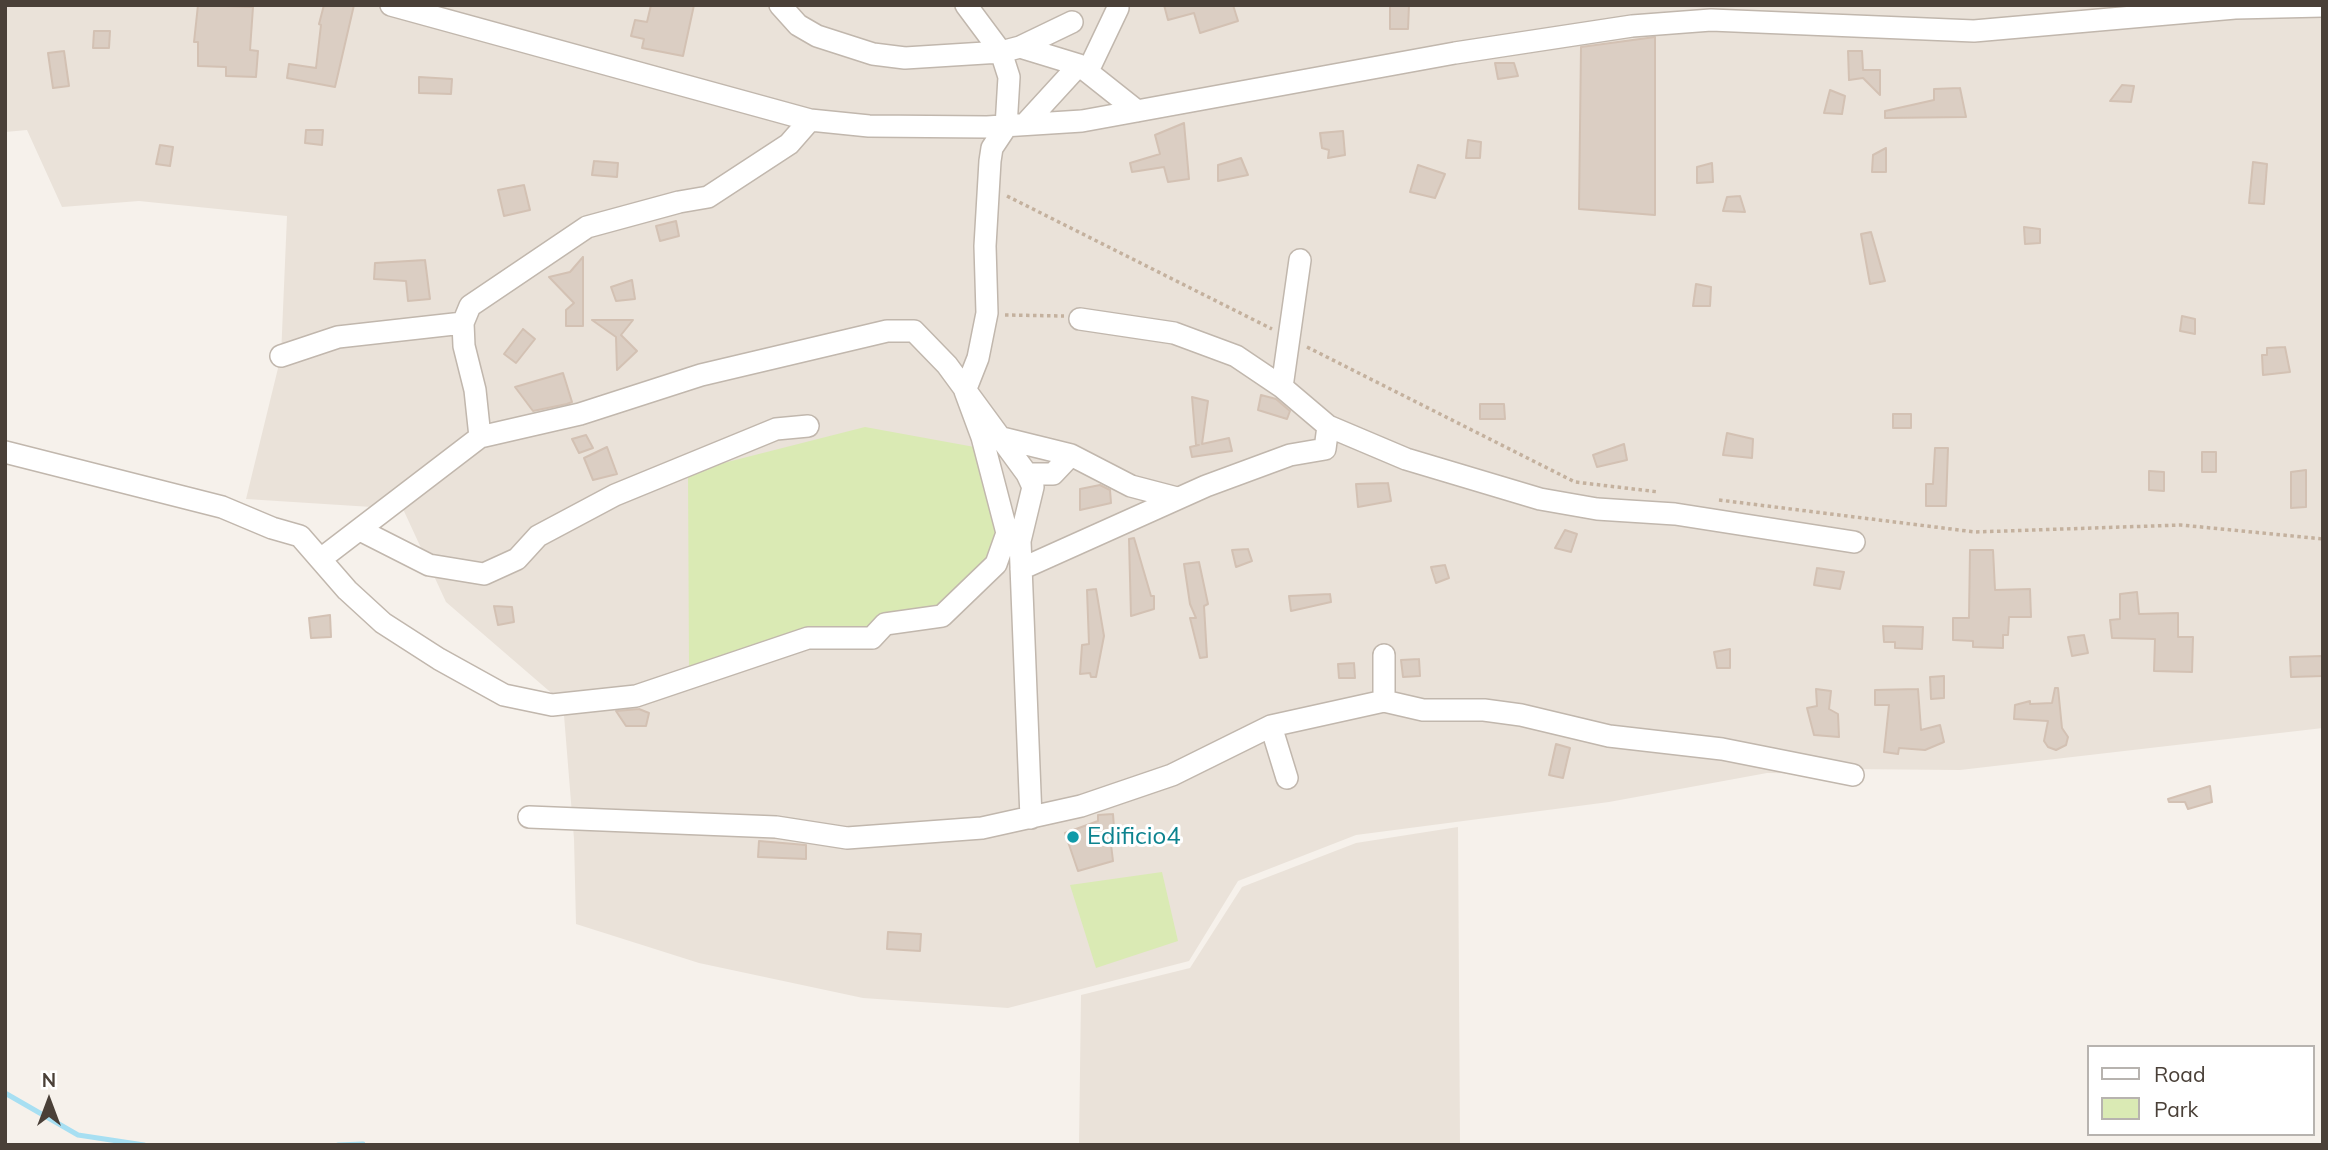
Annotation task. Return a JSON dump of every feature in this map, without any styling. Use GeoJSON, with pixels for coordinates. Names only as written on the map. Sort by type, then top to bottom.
{"type":"FeatureCollection","features":[{"type":"Feature","properties":{"kind":"street"},"geometry":{"type":"LineString","coordinates":[[391,5],[810,120],[869,126],[1016,126],[1082,121],[1455,53],[1632,26],[1711,20],[1974,31],[2235,8],[2323,6]]}},
{"type":"Feature","properties":{"kind":"street"},"geometry":{"type":"LineString","coordinates":[[780,5],[798,25],[817,36],[873,54],[905,58],[1011,49],[1072,22]]}},
{"type":"Feature","properties":{"kind":"street"},"geometry":{"type":"LineString","coordinates":[[966,5],[1011,49],[1084,68],[1137,111]]}},
{"type":"Feature","properties":{"kind":"street"},"geometry":{"type":"LineString","coordinates":[[5,452],[222,507],[272,528],[300,536],[322,558],[347,590],[383,623],[439,659],[504,695],[552,705],[636,696],[808,638],[872,638],[885,624],[942,616],[996,564],[1007,533],[982,437],[965,391],[981,347],[987,313],[987,185],[992,148],[1084,68],[1118,8]]}},
{"type":"Feature","properties":{"kind":"street"},"geometry":{"type":"LineString","coordinates":[[1011,49],[1009,77],[1016,126]]}},
{"type":"Feature","properties":{"kind":"street"},"geometry":{"type":"LineString","coordinates":[[480,437],[475,390],[464,346],[463,323],[470,306],[587,227],[679,202],[708,197],[789,144],[810,120]]}},
{"type":"Feature","properties":{"kind":"street"},"geometry":{"type":"LineString","coordinates":[[1282,387],[1300,260]]}},
{"type":"Feature","properties":{"kind":"street"},"geometry":{"type":"LineString","coordinates":[[1080,319],[1174,332],[1236,356],[1282,387],[1328,425],[1406,459],[1540,499],[1597,509],[1675,514],[1854,542]]}},
{"type":"Feature","properties":{"kind":"street"},"geometry":{"type":"LineString","coordinates":[[281,356],[338,337],[463,323]]}},
{"type":"Feature","properties":{"kind":"street"},"geometry":{"type":"LineString","coordinates":[[322,558],[480,437],[580,414],[701,375],[887,331],[914,331],[947,365],[1002,438],[1027,474],[1032,487],[1020,541],[1031,818]]}},
{"type":"Feature","properties":{"kind":"street"},"geometry":{"type":"LineString","coordinates":[[1325,449],[1328,425]]}},
{"type":"Feature","properties":{"kind":"street"},"geometry":{"type":"LineString","coordinates":[[360,530],[429,565],[484,574],[517,559],[538,536],[615,495],[776,429],[808,426]]}},
{"type":"Feature","properties":{"kind":"street"},"geometry":{"type":"LineString","coordinates":[[1002,438],[1071,454],[1131,486],[1177,498]]}},
{"type":"Feature","properties":{"kind":"street"},"geometry":{"type":"LineString","coordinates":[[1021,569],[1177,498],[1290,454],[1368,443]]}},
{"type":"Feature","properties":{"kind":"street"},"geometry":{"type":"LineString","coordinates":[[1027,474],[1053,474],[1071,454]]}},
{"type":"Feature","properties":{"kind":"street"},"geometry":{"type":"LineString","coordinates":[[1384,655],[1384,701]]}},
{"type":"Feature","properties":{"kind":"street"},"geometry":{"type":"LineString","coordinates":[[529,817],[776,827],[848,838],[982,828],[1081,806],[1172,775],[1271,726],[1384,701],[1423,710],[1484,710],[1521,715],[1609,736],[1722,749],[1853,775]]}},
{"type":"Feature","properties":{"kind":"street"},"geometry":{"type":"LineString","coordinates":[[1271,726],[1287,778]]}},
{"type":"Feature","properties":{"kind":"path"},"geometry":{"type":"LineString","coordinates":[[987,185],[1575,481],[1671,494]]}},
{"type":"Feature","properties":{"kind":"path"},"geometry":{"type":"LineString","coordinates":[[987,313],[1080,319]]}},
{"type":"Feature","properties":{"kind":"path"},"geometry":{"type":"LineString","coordinates":[[1713,499],[1975,532],[2181,525],[2323,539]]}},
{"type":"Feature","properties":{"kind":"shaded area"},"geometry":{"type":"Polygon","coordinates":[[[5,5],[2323,5],[2323,728],[1960,770],[1845,769],[1844,774],[1767,773],[1609,802],[1356,835],[1238,881],[1189,961],[1008,1008],[863,998],[699,963],[576,924],[574,839],[563,703],[446,602],[403,509],[246,499],[281,356],[287,216],[139,201],[62,207],[27,130],[5,132],[5,5]]]}},
{"type":"Feature","properties":{"kind":"shaded area"},"geometry":{"type":"Polygon","coordinates":[[[1458,827],[1460,1145],[1079,1145],[1081,995],[1190,968],[1242,887],[1356,843],[1458,827]]]}},
{"type":"Feature","properties":{"kind":"green space"},"geometry":{"type":"Polygon","coordinates":[[[865,427],[980,448],[999,530],[990,559],[938,610],[869,630],[689,669],[688,472],[865,427]]]}},
{"type":"Feature","properties":{"kind":"green space"},"geometry":{"type":"Polygon","coordinates":[[[1162,872],[1178,941],[1096,968],[1070,885],[1162,872]]]}},
{"type":"Feature","properties":{"kind":"building"},"geometry":{"type":"Polygon","coordinates":[[[198,5],[253,7],[250,50],[258,51],[256,77],[226,76],[226,67],[198,66],[198,42],[194,42],[198,5]]]}},
{"type":"Feature","properties":{"kind":"building"},"geometry":{"type":"Polygon","coordinates":[[[324,5],[354,5],[335,87],[287,78],[289,64],[316,68],[319,24],[324,5]]]}},
{"type":"Feature","properties":{"kind":"building"},"geometry":{"type":"Polygon","coordinates":[[[651,5],[694,5],[683,56],[642,48],[644,39],[631,36],[635,20],[647,22],[651,5]]]}},
{"type":"Feature","properties":{"kind":"building"},"geometry":{"type":"Polygon","coordinates":[[[1164,5],[1233,5],[1238,21],[1200,33],[1194,13],[1168,20],[1164,5]]]}},
{"type":"Feature","properties":{"kind":"building"},"geometry":{"type":"Polygon","coordinates":[[[1390,5],[1409,5],[1408,29],[1390,29],[1390,5]]]}},
{"type":"Feature","properties":{"kind":"building"},"geometry":{"type":"Polygon","coordinates":[[[94,31],[110,31],[109,48],[93,48],[94,31]]]}},
{"type":"Feature","properties":{"kind":"building"},"geometry":{"type":"Polygon","coordinates":[[[1655,37],[1655,215],[1579,209],[1581,47],[1655,37]]]}},
{"type":"Feature","properties":{"kind":"building"},"geometry":{"type":"Polygon","coordinates":[[[64,51],[69,86],[53,88],[48,53],[64,51]]]}},
{"type":"Feature","properties":{"kind":"building"},"geometry":{"type":"Polygon","coordinates":[[[1848,51],[1862,51],[1863,70],[1880,70],[1880,95],[1863,78],[1849,80],[1848,51]]]}},
{"type":"Feature","properties":{"kind":"building"},"geometry":{"type":"Polygon","coordinates":[[[1495,63],[1514,63],[1518,76],[1498,79],[1495,63]]]}},
{"type":"Feature","properties":{"kind":"building"},"geometry":{"type":"Polygon","coordinates":[[[419,77],[452,79],[451,94],[419,93],[419,77]]]}},
{"type":"Feature","properties":{"kind":"building"},"geometry":{"type":"Polygon","coordinates":[[[2122,85],[2134,86],[2131,102],[2110,101],[2122,85]]]}},
{"type":"Feature","properties":{"kind":"building"},"geometry":{"type":"Polygon","coordinates":[[[1960,88],[1966,117],[1885,118],[1885,111],[1934,100],[1934,89],[1960,88]]]}},
{"type":"Feature","properties":{"kind":"building"},"geometry":{"type":"Polygon","coordinates":[[[1830,90],[1845,96],[1842,114],[1824,113],[1830,90]]]}},
{"type":"Feature","properties":{"kind":"building"},"geometry":{"type":"Polygon","coordinates":[[[1184,123],[1189,179],[1168,182],[1164,167],[1132,172],[1130,163],[1160,154],[1155,135],[1184,123]]]}},
{"type":"Feature","properties":{"kind":"building"},"geometry":{"type":"Polygon","coordinates":[[[306,130],[323,130],[322,145],[305,143],[306,130]]]}},
{"type":"Feature","properties":{"kind":"building"},"geometry":{"type":"Polygon","coordinates":[[[1343,131],[1345,155],[1328,158],[1329,150],[1322,148],[1320,133],[1343,131]]]}},
{"type":"Feature","properties":{"kind":"building"},"geometry":{"type":"Polygon","coordinates":[[[1468,140],[1481,142],[1480,158],[1466,158],[1468,140]]]}},
{"type":"Feature","properties":{"kind":"building"},"geometry":{"type":"Polygon","coordinates":[[[160,145],[173,147],[170,166],[156,164],[160,145]]]}},
{"type":"Feature","properties":{"kind":"building"},"geometry":{"type":"Polygon","coordinates":[[[1886,148],[1886,172],[1872,172],[1873,155],[1886,148]]]}},
{"type":"Feature","properties":{"kind":"building"},"geometry":{"type":"Polygon","coordinates":[[[1241,158],[1248,175],[1218,181],[1218,165],[1241,158]]]}},
{"type":"Feature","properties":{"kind":"building"},"geometry":{"type":"Polygon","coordinates":[[[594,161],[618,163],[617,177],[592,175],[594,161]]]}},
{"type":"Feature","properties":{"kind":"building"},"geometry":{"type":"Polygon","coordinates":[[[2253,162],[2267,164],[2264,204],[2249,203],[2253,162]]]}},
{"type":"Feature","properties":{"kind":"building"},"geometry":{"type":"Polygon","coordinates":[[[1712,163],[1713,182],[1697,183],[1697,167],[1712,163]]]}},
{"type":"Feature","properties":{"kind":"building"},"geometry":{"type":"Polygon","coordinates":[[[1418,165],[1445,174],[1435,198],[1410,192],[1418,165]]]}},
{"type":"Feature","properties":{"kind":"building"},"geometry":{"type":"Polygon","coordinates":[[[524,185],[530,210],[504,216],[498,190],[524,185]]]}},
{"type":"Feature","properties":{"kind":"building"},"geometry":{"type":"Polygon","coordinates":[[[1740,196],[1745,212],[1723,211],[1727,197],[1740,196]]]}},
{"type":"Feature","properties":{"kind":"building"},"geometry":{"type":"Polygon","coordinates":[[[676,221],[679,236],[660,241],[656,226],[676,221]]]}},
{"type":"Feature","properties":{"kind":"building"},"geometry":{"type":"Polygon","coordinates":[[[2024,227],[2040,229],[2040,243],[2025,244],[2024,227]]]}},
{"type":"Feature","properties":{"kind":"building"},"geometry":{"type":"Polygon","coordinates":[[[1871,232],[1885,281],[1870,284],[1861,234],[1871,232]]]}},
{"type":"Feature","properties":{"kind":"building"},"geometry":{"type":"Polygon","coordinates":[[[583,257],[583,326],[566,326],[566,310],[574,303],[549,277],[570,272],[583,257]]]}},
{"type":"Feature","properties":{"kind":"building"},"geometry":{"type":"Polygon","coordinates":[[[425,260],[430,299],[408,301],[406,281],[374,279],[375,263],[425,260]]]}},
{"type":"Feature","properties":{"kind":"building"},"geometry":{"type":"Polygon","coordinates":[[[632,280],[635,299],[616,301],[611,287],[632,280]]]}},
{"type":"Feature","properties":{"kind":"building"},"geometry":{"type":"Polygon","coordinates":[[[1696,284],[1711,287],[1710,306],[1693,306],[1696,284]]]}},
{"type":"Feature","properties":{"kind":"building"},"geometry":{"type":"Polygon","coordinates":[[[2182,316],[2195,319],[2195,334],[2180,331],[2182,316]]]}},
{"type":"Feature","properties":{"kind":"building"},"geometry":{"type":"Polygon","coordinates":[[[592,320],[633,320],[621,335],[637,351],[617,370],[616,337],[592,320]]]}},
{"type":"Feature","properties":{"kind":"building"},"geometry":{"type":"Polygon","coordinates":[[[523,329],[535,339],[516,363],[504,354],[523,329]]]}},
{"type":"Feature","properties":{"kind":"building"},"geometry":{"type":"Polygon","coordinates":[[[2285,347],[2290,372],[2263,375],[2262,355],[2267,355],[2267,348],[2285,347]]]}},
{"type":"Feature","properties":{"kind":"building"},"geometry":{"type":"Polygon","coordinates":[[[563,373],[572,402],[567,404],[533,411],[515,387],[563,373]]]}},
{"type":"Feature","properties":{"kind":"building"},"geometry":{"type":"Polygon","coordinates":[[[1261,395],[1276,399],[1290,411],[1287,419],[1258,410],[1261,395]]]}},
{"type":"Feature","properties":{"kind":"building"},"geometry":{"type":"Polygon","coordinates":[[[1192,397],[1208,401],[1202,444],[1229,438],[1232,451],[1192,457],[1190,447],[1199,445],[1196,445],[1192,397]]]}},
{"type":"Feature","properties":{"kind":"building"},"geometry":{"type":"Polygon","coordinates":[[[1480,404],[1504,404],[1505,419],[1480,419],[1480,404]]]}},
{"type":"Feature","properties":{"kind":"building"},"geometry":{"type":"Polygon","coordinates":[[[1893,414],[1911,414],[1911,428],[1893,428],[1893,414]]]}},
{"type":"Feature","properties":{"kind":"building"},"geometry":{"type":"Polygon","coordinates":[[[1727,433],[1753,439],[1752,458],[1723,455],[1727,433]]]}},
{"type":"Feature","properties":{"kind":"building"},"geometry":{"type":"Polygon","coordinates":[[[586,435],[593,448],[579,453],[572,439],[586,435]]]}},
{"type":"Feature","properties":{"kind":"building"},"geometry":{"type":"Polygon","coordinates":[[[1624,444],[1627,460],[1597,467],[1593,455],[1624,444]]]}},
{"type":"Feature","properties":{"kind":"building"},"geometry":{"type":"Polygon","coordinates":[[[607,447],[617,474],[593,480],[584,458],[607,447]]]}},
{"type":"Feature","properties":{"kind":"building"},"geometry":{"type":"Polygon","coordinates":[[[1935,448],[1948,448],[1946,506],[1926,506],[1926,484],[1933,484],[1935,448]]]}},
{"type":"Feature","properties":{"kind":"building"},"geometry":{"type":"Polygon","coordinates":[[[2202,452],[2216,452],[2216,472],[2202,472],[2202,452]]]}},
{"type":"Feature","properties":{"kind":"building"},"geometry":{"type":"Polygon","coordinates":[[[2306,470],[2306,507],[2291,508],[2291,472],[2306,470]]]}},
{"type":"Feature","properties":{"kind":"building"},"geometry":{"type":"Polygon","coordinates":[[[2149,471],[2164,472],[2164,491],[2149,490],[2149,471]]]}},
{"type":"Feature","properties":{"kind":"building"},"geometry":{"type":"Polygon","coordinates":[[[1388,483],[1391,501],[1358,507],[1356,484],[1388,483]]]}},
{"type":"Feature","properties":{"kind":"building"},"geometry":{"type":"Polygon","coordinates":[[[1100,485],[1110,490],[1111,503],[1080,510],[1080,489],[1100,485]]]}},
{"type":"Feature","properties":{"kind":"building"},"geometry":{"type":"Polygon","coordinates":[[[1565,530],[1577,534],[1571,552],[1555,548],[1565,530]]]}},
{"type":"Feature","properties":{"kind":"building"},"geometry":{"type":"Polygon","coordinates":[[[1134,538],[1151,596],[1154,596],[1154,609],[1131,616],[1129,539],[1134,538]]]}},
{"type":"Feature","properties":{"kind":"building"},"geometry":{"type":"Polygon","coordinates":[[[1248,549],[1252,561],[1236,567],[1232,550],[1248,549]]]}},
{"type":"Feature","properties":{"kind":"building"},"geometry":{"type":"Polygon","coordinates":[[[1970,550],[1993,550],[1995,590],[2030,589],[2031,617],[2009,617],[2008,635],[2003,635],[2003,648],[1973,647],[1973,641],[1953,640],[1953,618],[1969,618],[1970,550]]]}},
{"type":"Feature","properties":{"kind":"building"},"geometry":{"type":"Polygon","coordinates":[[[1199,562],[1208,604],[1204,606],[1207,657],[1200,658],[1190,618],[1196,618],[1190,604],[1184,564],[1199,562]]]}},
{"type":"Feature","properties":{"kind":"building"},"geometry":{"type":"Polygon","coordinates":[[[1445,565],[1449,578],[1436,583],[1431,567],[1445,565]]]}},
{"type":"Feature","properties":{"kind":"building"},"geometry":{"type":"Polygon","coordinates":[[[1817,568],[1844,572],[1840,589],[1814,585],[1817,568]]]}},
{"type":"Feature","properties":{"kind":"building"},"geometry":{"type":"Polygon","coordinates":[[[1096,589],[1104,636],[1096,677],[1091,677],[1090,673],[1080,674],[1082,645],[1089,644],[1087,590],[1096,589]]]}},
{"type":"Feature","properties":{"kind":"building"},"geometry":{"type":"Polygon","coordinates":[[[2137,592],[2139,614],[2178,613],[2178,637],[2193,637],[2192,672],[2154,671],[2155,639],[2112,638],[2110,620],[2120,619],[2120,594],[2137,592]]]}},
{"type":"Feature","properties":{"kind":"building"},"geometry":{"type":"Polygon","coordinates":[[[1330,594],[1331,602],[1291,611],[1289,596],[1330,594]]]}},
{"type":"Feature","properties":{"kind":"building"},"geometry":{"type":"Polygon","coordinates":[[[494,606],[512,607],[514,622],[498,625],[494,606]]]}},
{"type":"Feature","properties":{"kind":"building"},"geometry":{"type":"Polygon","coordinates":[[[330,615],[331,637],[311,638],[309,618],[330,615]]]}},
{"type":"Feature","properties":{"kind":"building"},"geometry":{"type":"Polygon","coordinates":[[[1883,626],[1923,627],[1922,649],[1895,648],[1895,642],[1884,642],[1883,626]]]}},
{"type":"Feature","properties":{"kind":"building"},"geometry":{"type":"Polygon","coordinates":[[[2084,635],[2088,653],[2072,656],[2068,637],[2084,635]]]}},
{"type":"Feature","properties":{"kind":"building"},"geometry":{"type":"Polygon","coordinates":[[[1730,649],[1730,668],[1717,668],[1714,652],[1730,649]]]}},
{"type":"Feature","properties":{"kind":"building"},"geometry":{"type":"Polygon","coordinates":[[[2323,656],[2323,676],[2291,677],[2290,657],[2323,656]]]}},
{"type":"Feature","properties":{"kind":"building"},"geometry":{"type":"Polygon","coordinates":[[[1419,659],[1420,676],[1403,677],[1401,660],[1419,659]]]}},
{"type":"Feature","properties":{"kind":"building"},"geometry":{"type":"Polygon","coordinates":[[[1354,663],[1355,678],[1339,678],[1338,664],[1354,663]]]}},
{"type":"Feature","properties":{"kind":"building"},"geometry":{"type":"Polygon","coordinates":[[[1944,676],[1944,698],[1931,699],[1930,677],[1944,676]]]}},
{"type":"Feature","properties":{"kind":"building"},"geometry":{"type":"Polygon","coordinates":[[[2055,688],[2058,688],[2062,728],[2068,737],[2066,745],[2056,750],[2048,747],[2044,741],[2048,721],[2014,719],[2015,705],[2030,701],[2030,704],[2052,703],[2055,688]]]}},
{"type":"Feature","properties":{"kind":"building"},"geometry":{"type":"Polygon","coordinates":[[[1816,689],[1831,691],[1829,709],[1838,714],[1839,737],[1814,735],[1807,708],[1817,706],[1816,689]]]}},
{"type":"Feature","properties":{"kind":"building"},"geometry":{"type":"Polygon","coordinates":[[[1918,689],[1921,730],[1940,725],[1944,742],[1925,750],[1899,748],[1898,754],[1884,752],[1889,705],[1875,705],[1875,690],[1918,689]]]}},
{"type":"Feature","properties":{"kind":"building"},"geometry":{"type":"Polygon","coordinates":[[[639,709],[649,713],[646,726],[626,726],[616,711],[639,709]]]}},
{"type":"Feature","properties":{"kind":"building"},"geometry":{"type":"Polygon","coordinates":[[[1556,744],[1570,748],[1563,778],[1549,775],[1556,744]]]}},
{"type":"Feature","properties":{"kind":"building"},"geometry":{"type":"Polygon","coordinates":[[[2210,786],[2212,802],[2188,809],[2185,802],[2169,802],[2168,799],[2210,786]]]}},
{"type":"Feature","properties":{"kind":"building"},"geometry":{"type":"Polygon","coordinates":[[[1113,814],[1114,828],[1109,828],[1113,861],[1078,871],[1065,833],[1098,821],[1098,815],[1113,814]]]}},
{"type":"Feature","properties":{"kind":"building"},"geometry":{"type":"Polygon","coordinates":[[[759,841],[806,845],[806,859],[758,857],[759,841]]]}},
{"type":"Feature","properties":{"kind":"building"},"geometry":{"type":"Polygon","coordinates":[[[888,932],[921,934],[920,951],[887,949],[888,932]]]}},
{"type":"Feature","properties":{"kind":"waterway"},"geometry":{"type":"LineString","coordinates":[[5,1093],[78,1135],[144,1145]]}},
{"type":"Feature","properties":{"kind":"waterway"},"geometry":{"type":"LineString","coordinates":[[338,1145],[363,1144]]}},
{"type":"Feature","properties":{"kind":"place","name":"Edificio4"},"geometry":{"type":"Point","coordinates":[1073,837]}}]}
